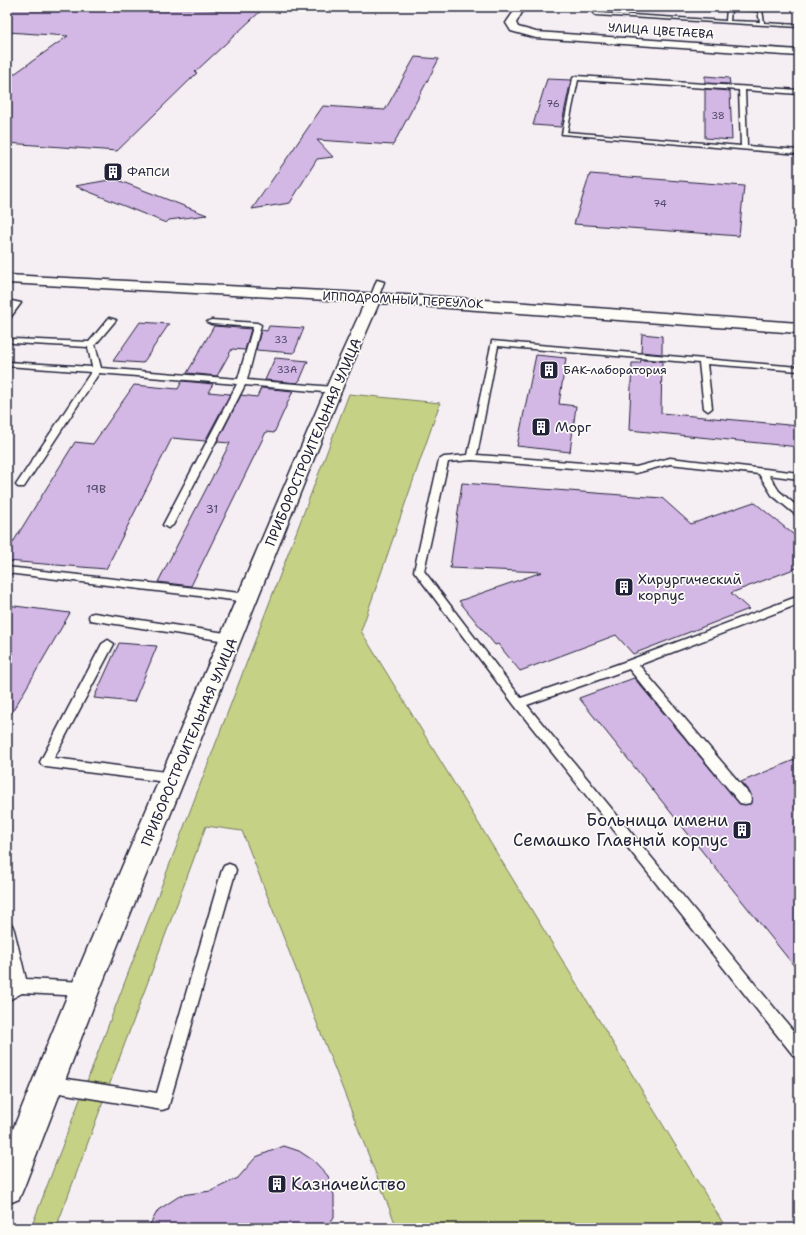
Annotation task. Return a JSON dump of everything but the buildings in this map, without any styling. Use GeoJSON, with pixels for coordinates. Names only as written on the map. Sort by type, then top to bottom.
{"type":"FeatureCollection","features":[{"type":"Feature","properties":{"kind":"street","name":"УЛИЦА ЦВЕТАЕВА"},"geometry":{"type":"LineString","coordinates":[[520,7],[511,24],[514,29],[522,32],[550,36],[799,53]]}},
{"type":"Feature","properties":{"kind":"street","name":"ИППОДРОМНЫЙ ПЕРЕУЛОК"},"geometry":{"type":"LineString","coordinates":[[7,279],[377,290],[799,328]]}},
{"type":"Feature","properties":{"kind":"street","name":"ПРИБОРОСТРОИТЕЛЬНАЯ УЛИЦА"},"geometry":{"type":"LineString","coordinates":[[7,1186],[85,989],[377,290]]}},
{"type":"Feature","properties":{"kind":"lane"},"geometry":{"type":"LineString","coordinates":[[599,7],[596,14],[799,26]]}},
{"type":"Feature","properties":{"kind":"lane"},"geometry":{"type":"LineString","coordinates":[[728,22],[729,8],[760,10],[762,24]]}},
{"type":"Feature","properties":{"kind":"lane"},"geometry":{"type":"LineString","coordinates":[[799,92],[576,78],[564,133],[799,152]]}},
{"type":"Feature","properties":{"kind":"lane"},"geometry":{"type":"LineString","coordinates":[[742,89],[744,148]]}},
{"type":"Feature","properties":{"kind":"lane"},"geometry":{"type":"LineString","coordinates":[[7,302],[17,303],[7,316]]}},
{"type":"Feature","properties":{"kind":"lane"},"geometry":{"type":"LineString","coordinates":[[91,345],[112,320]]}},
{"type":"Feature","properties":{"kind":"lane"},"geometry":{"type":"LineString","coordinates":[[168,525],[242,382],[257,325],[211,322]]}},
{"type":"Feature","properties":{"kind":"lane"},"geometry":{"type":"LineString","coordinates":[[13,341],[91,345]]}},
{"type":"Feature","properties":{"kind":"lane"},"geometry":{"type":"LineString","coordinates":[[472,457],[496,343],[799,369]]}},
{"type":"Feature","properties":{"kind":"lane"},"geometry":{"type":"LineString","coordinates":[[21,485],[97,370],[91,345]]}},
{"type":"Feature","properties":{"kind":"lane"},"geometry":{"type":"LineString","coordinates":[[703,361],[708,408]]}},
{"type":"Feature","properties":{"kind":"lane"},"geometry":{"type":"LineString","coordinates":[[7,364],[334,390]]}},
{"type":"Feature","properties":{"kind":"lane"},"geometry":{"type":"LineString","coordinates":[[799,476],[670,461],[636,470],[472,457],[444,460],[419,571],[519,703],[799,1050]]}},
{"type":"Feature","properties":{"kind":"lane"},"geometry":{"type":"LineString","coordinates":[[762,472],[775,493],[799,513]]}},
{"type":"Feature","properties":{"kind":"lane"},"geometry":{"type":"LineString","coordinates":[[7,570],[249,598]]}},
{"type":"Feature","properties":{"kind":"lane"},"geometry":{"type":"LineString","coordinates":[[519,703],[631,664],[799,600]]}},
{"type":"Feature","properties":{"kind":"lane"},"geometry":{"type":"LineString","coordinates":[[94,618],[232,638]]}},
{"type":"Feature","properties":{"kind":"lane"},"geometry":{"type":"LineString","coordinates":[[108,644],[46,762],[174,778]]}},
{"type":"Feature","properties":{"kind":"lane"},"geometry":{"type":"LineString","coordinates":[[631,664],[745,799]]}},
{"type":"Feature","properties":{"kind":"lane"},"geometry":{"type":"LineString","coordinates":[[48,1084],[162,1102],[229,870]]}},
{"type":"Feature","properties":{"kind":"lane"},"geometry":{"type":"LineString","coordinates":[[7,930],[20,986]]}},
{"type":"Feature","properties":{"kind":"lane"},"geometry":{"type":"LineString","coordinates":[[7,994],[20,986],[85,989]]}},
{"type":"Feature","properties":{"kind":"green space"},"geometry":{"type":"Polygon","coordinates":[[[349,394],[440,403],[361,631],[726,1228],[397,1228],[242,831],[206,826],[56,1228],[31,1228],[349,394]]]}},
{"type":"Feature","properties":{"kind":"place","name":"ФАПСИ"},"geometry":{"type":"Point","coordinates":[113,172]}},
{"type":"Feature","properties":{"kind":"place","name":"БАК-лаборатория"},"geometry":{"type":"Point","coordinates":[549,370]}},
{"type":"Feature","properties":{"kind":"place","name":"Морг"},"geometry":{"type":"Point","coordinates":[541,427]}},
{"type":"Feature","properties":{"kind":"place","name":"Хирургический корпус"},"geometry":{"type":"Point","coordinates":[624,587]}},
{"type":"Feature","properties":{"kind":"place","name":"Больница имени Семашко Главный корпус"},"geometry":{"type":"Point","coordinates":[742,830]}},
{"type":"Feature","properties":{"kind":"place","name":"Казначейство"},"geometry":{"type":"Point","coordinates":[277,1184]}}]}
